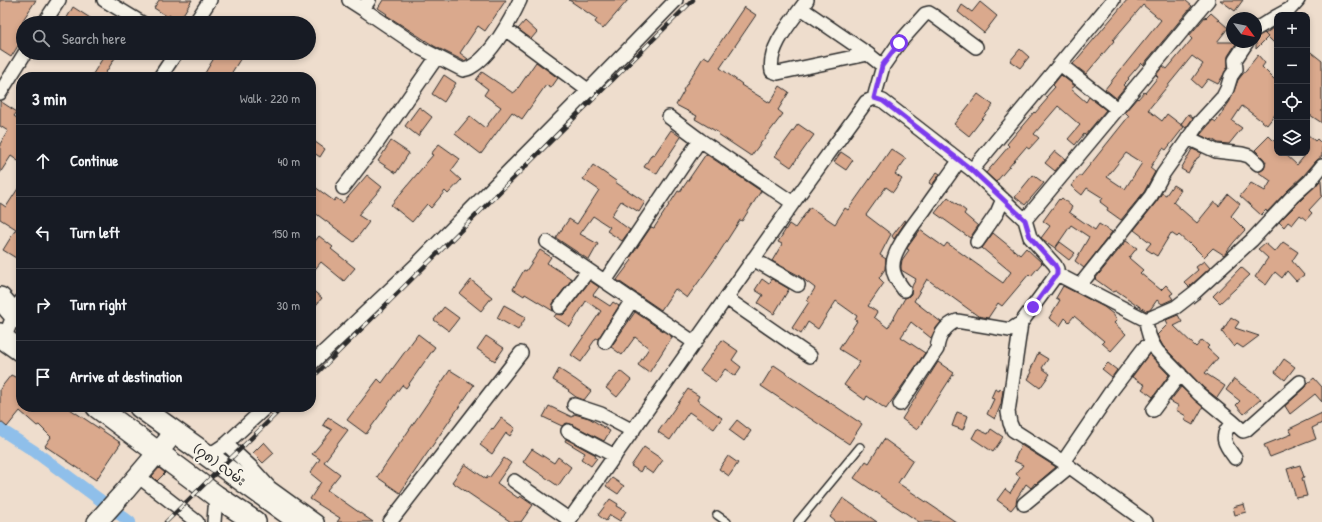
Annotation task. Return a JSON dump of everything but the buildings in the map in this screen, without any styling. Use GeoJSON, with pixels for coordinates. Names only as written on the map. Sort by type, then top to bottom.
{"type":"FeatureCollection","features":[{"type":"Feature","properties":{"kind":"main road"},"geometry":{"type":"LineString","coordinates":[[0,298],[16,309]]}},
{"type":"Feature","properties":{"kind":"main road"},"geometry":{"type":"LineString","coordinates":[[2,337],[16,348]]}},
{"type":"Feature","properties":{"kind":"main road","name":"(၇၈) လမ်း"},"geometry":{"type":"LineString","coordinates":[[104,412],[216,496],[255,522]]}},
{"type":"Feature","properties":{"kind":"main road","name":"(၇၈) လမ်း"},"geometry":{"type":"LineString","coordinates":[[154,412],[175,432],[300,522]]}},
{"type":"Feature","properties":{"kind":"main road"},"geometry":{"type":"LineString","coordinates":[[102,517],[175,432]]}},
{"type":"Feature","properties":{"kind":"street"},"geometry":{"type":"LineString","coordinates":[[49,16],[59,0]]}},
{"type":"Feature","properties":{"kind":"street"},"geometry":{"type":"LineString","coordinates":[[104,0],[130,16]]}},
{"type":"Feature","properties":{"kind":"street"},"geometry":{"type":"LineString","coordinates":[[200,16],[210,0]]}},
{"type":"Feature","properties":{"kind":"street"},"geometry":{"type":"LineString","coordinates":[[349,0],[366,4],[422,49],[463,70],[471,68],[491,49],[505,29],[520,0]]}},
{"type":"Feature","properties":{"kind":"street"},"geometry":{"type":"LineString","coordinates":[[316,359],[415,266],[589,91],[676,0]]}},
{"type":"Feature","properties":{"kind":"street"},"geometry":{"type":"LineString","coordinates":[[972,170],[1113,0]]}},
{"type":"Feature","properties":{"kind":"street"},"geometry":{"type":"LineString","coordinates":[[1285,12],[1290,9],[1298,0]]}},
{"type":"Feature","properties":{"kind":"street"},"geometry":{"type":"LineString","coordinates":[[1025,220],[1206,1]]}},
{"type":"Feature","properties":{"kind":"street"},"geometry":{"type":"LineString","coordinates":[[868,54],[778,73],[772,71],[771,65],[775,49],[782,36],[804,4],[868,54],[882,66]]}},
{"type":"Feature","properties":{"kind":"street"},"geometry":{"type":"LineString","coordinates":[[874,98],[882,66],[899,43],[925,14],[929,13],[934,16],[976,48]]}},
{"type":"Feature","properties":{"kind":"street"},"geometry":{"type":"LineString","coordinates":[[1262,25],[1274,18]]}},
{"type":"Feature","properties":{"kind":"street"},"geometry":{"type":"LineString","coordinates":[[505,29],[589,91]]}},
{"type":"Feature","properties":{"kind":"street"},"geometry":{"type":"LineString","coordinates":[[1080,285],[1151,196],[1163,174],[1188,138],[1226,92],[1231,76],[1236,69],[1235,60],[1243,48]]}},
{"type":"Feature","properties":{"kind":"street"},"geometry":{"type":"LineString","coordinates":[[343,188],[375,146],[437,57]]}},
{"type":"Feature","properties":{"kind":"street"},"geometry":{"type":"LineString","coordinates":[[0,93],[21,60]]}},
{"type":"Feature","properties":{"kind":"street"},"geometry":{"type":"LineString","coordinates":[[163,72],[171,60]]}},
{"type":"Feature","properties":{"kind":"street"},"geometry":{"type":"LineString","coordinates":[[1060,64],[1116,109]]}},
{"type":"Feature","properties":{"kind":"street"},"geometry":{"type":"LineString","coordinates":[[514,481],[569,521],[793,203],[866,102],[874,98],[883,101],[972,170],[1025,220],[1030,237],[1057,269],[1057,274],[1022,323],[1010,330],[957,321],[947,327],[939,338],[937,349],[900,404]]}},
{"type":"Feature","properties":{"kind":"street"},"geometry":{"type":"LineString","coordinates":[[669,117],[700,140],[793,203]]}},
{"type":"Feature","properties":{"kind":"street"},"geometry":{"type":"LineString","coordinates":[[1188,138],[1216,151],[1249,156],[1258,164]]}},
{"type":"Feature","properties":{"kind":"street"},"geometry":{"type":"LineString","coordinates":[[605,281],[700,140]]}},
{"type":"Feature","properties":{"kind":"street"},"geometry":{"type":"LineString","coordinates":[[904,290],[893,272],[892,264],[894,258],[902,242],[959,161]]}},
{"type":"Feature","properties":{"kind":"street"},"geometry":{"type":"LineString","coordinates":[[1146,320],[1176,307],[1194,293],[1252,240],[1322,166]]}},
{"type":"Feature","properties":{"kind":"street"},"geometry":{"type":"LineString","coordinates":[[977,242],[997,213],[1003,199]]}},
{"type":"Feature","properties":{"kind":"street"},"geometry":{"type":"LineString","coordinates":[[547,242],[695,343]]}},
{"type":"Feature","properties":{"kind":"street"},"geometry":{"type":"LineString","coordinates":[[754,258],[798,286]]}},
{"type":"Feature","properties":{"kind":"street"},"geometry":{"type":"LineString","coordinates":[[560,307],[588,271]]}},
{"type":"Feature","properties":{"kind":"street"},"geometry":{"type":"LineString","coordinates":[[1057,274],[1146,320]]}},
{"type":"Feature","properties":{"kind":"street"},"geometry":{"type":"LineString","coordinates":[[726,298],[810,356]]}},
{"type":"Feature","properties":{"kind":"street"},"geometry":{"type":"LineString","coordinates":[[605,342],[632,300]]}},
{"type":"Feature","properties":{"kind":"street"},"geometry":{"type":"LineString","coordinates":[[2,337],[16,316]]}},
{"type":"Feature","properties":{"kind":"street"},"geometry":{"type":"LineString","coordinates":[[1146,320],[1147,331],[1151,343],[1199,394],[1243,431],[1300,382]]}},
{"type":"Feature","properties":{"kind":"street"},"geometry":{"type":"LineString","coordinates":[[1022,323],[1008,412],[1013,430],[1066,464],[1146,522]]}},
{"type":"Feature","properties":{"kind":"street"},"geometry":{"type":"LineString","coordinates":[[1024,504],[1066,464],[1112,390],[1144,348],[1151,343]]}},
{"type":"Feature","properties":{"kind":"street"},"geometry":{"type":"LineString","coordinates":[[390,522],[521,352]]}},
{"type":"Feature","properties":{"kind":"street"},"geometry":{"type":"LineString","coordinates":[[1153,410],[1180,374]]}},
{"type":"Feature","properties":{"kind":"street"},"geometry":{"type":"LineString","coordinates":[[574,405],[601,414],[633,431]]}},
{"type":"Feature","properties":{"kind":"street"},"geometry":{"type":"LineString","coordinates":[[208,456],[226,444],[261,412]]}},
{"type":"Feature","properties":{"kind":"street"},"geometry":{"type":"LineString","coordinates":[[1233,422],[1227,430],[1224,441],[1226,447],[1235,458]]}},
{"type":"Feature","properties":{"kind":"street"},"geometry":{"type":"LineString","coordinates":[[568,431],[615,456]]}},
{"type":"Feature","properties":{"kind":"street"},"geometry":{"type":"LineString","coordinates":[[226,444],[252,468],[270,488],[317,522]]}},
{"type":"Feature","properties":{"kind":"street"},"geometry":{"type":"LineString","coordinates":[[138,476],[197,522]]}},
{"type":"Feature","properties":{"kind":"street"},"geometry":{"type":"LineString","coordinates":[[214,522],[216,496]]}},
{"type":"Feature","properties":{"kind":"lane"},"geometry":{"type":"LineString","coordinates":[[798,522],[860,447]]}},
{"type":"Feature","properties":{"kind":"lane"},"geometry":{"type":"LineString","coordinates":[[717,515],[728,522]]}},
{"type":"Feature","properties":{"kind":"waterway"},"geometry":{"type":"LineString","coordinates":[[0,429],[34,451],[130,522]]}},
{"type":"Feature","properties":{"kind":"railway"},"geometry":{"type":"LineString","coordinates":[[316,374],[693,0]]}},
{"type":"Feature","properties":{"kind":"railway"},"geometry":{"type":"LineString","coordinates":[[166,522],[278,412]]}},
{"type":"Feature","properties":{"kind":"route"},"geometry":{"type":"LineString","coordinates":[[899,43],[882,66],[874,98],[883,101],[972,170],[1025,220],[1028,234],[1057,269],[1057,274],[1033,307]]}}]}
